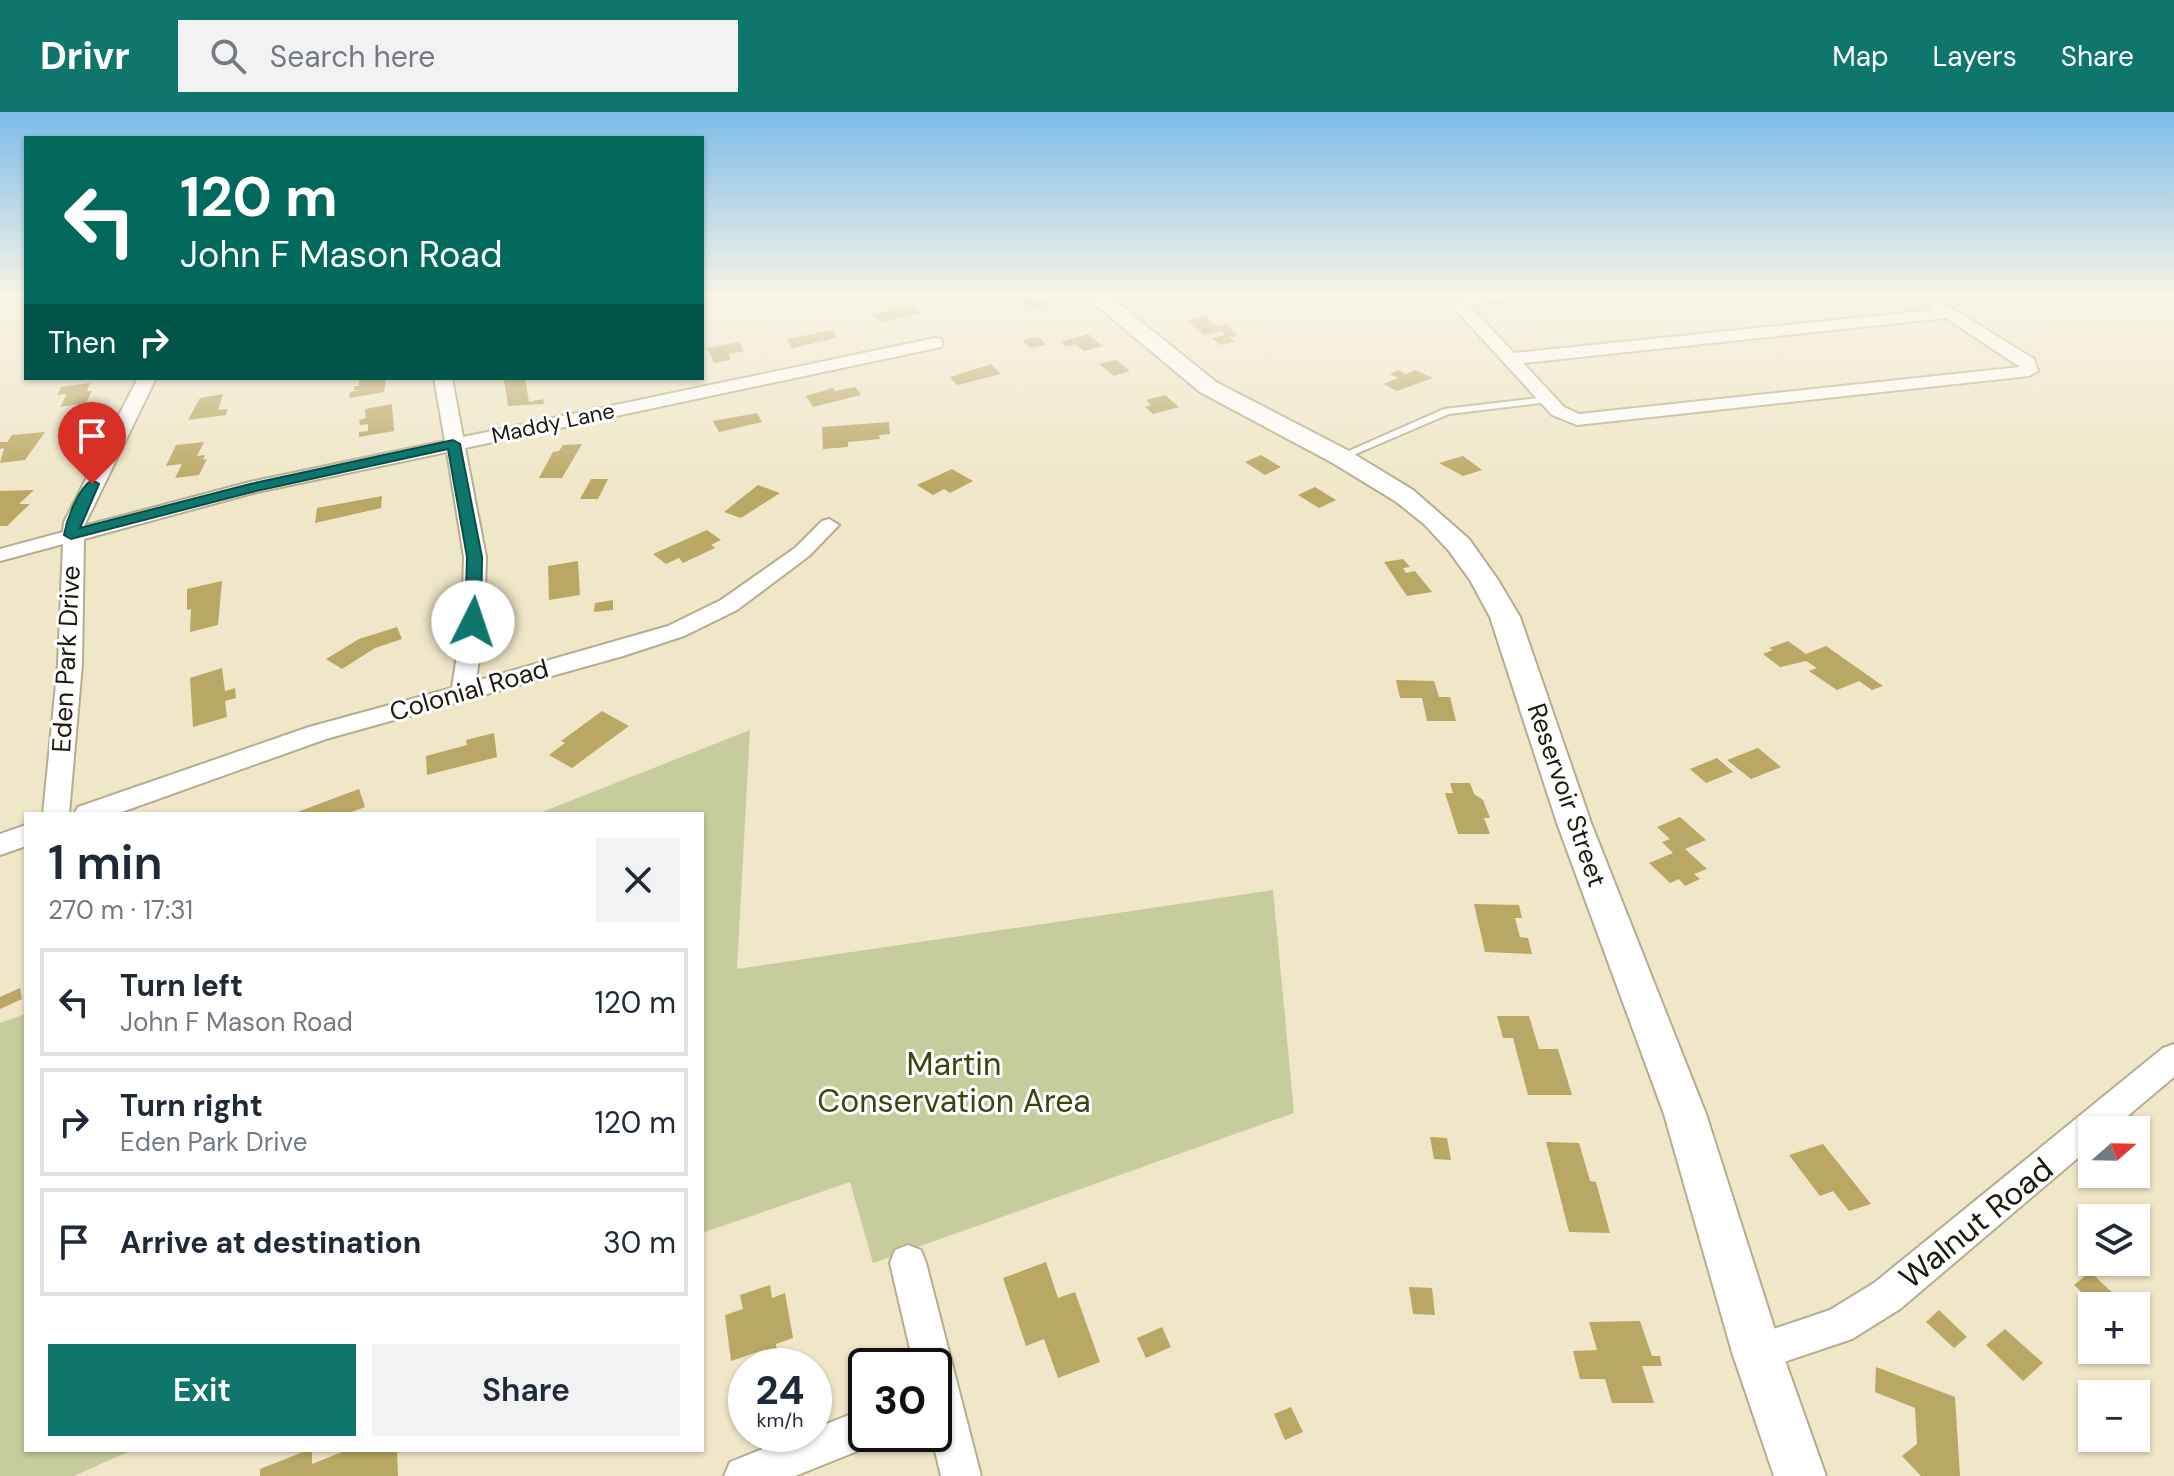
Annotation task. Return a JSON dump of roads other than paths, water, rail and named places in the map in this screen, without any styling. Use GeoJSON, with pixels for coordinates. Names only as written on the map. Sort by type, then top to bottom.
{"type":"FeatureCollection","features":[{"type":"Feature","properties":{"kind":"street","name":"Maddy Lane"},"geometry":{"type":"LineString","coordinates":[[0,555],[250,488],[860,359]]}},
{"type":"Feature","properties":{"kind":"street","name":"Reservoir Street"},"geometry":{"type":"LineString","coordinates":[[1171,359],[1207,386],[1398,491],[1440,525],[1475,566],[1505,617],[1574,823],[1685,1114],[1757,1352],[1800,1476]]}},
{"type":"Feature","properties":{"kind":"street"},"geometry":{"type":"LineString","coordinates":[[1510,359],[1567,417],[1590,421],[2029,371],[2028,363],[2021,359]]}},
{"type":"Feature","properties":{"kind":"street","name":"Eden Park Drive"},"geometry":{"type":"LineString","coordinates":[[56,812],[72,631],[71,535],[74,522],[146,380]]}},
{"type":"Feature","properties":{"kind":"street"},"geometry":{"type":"LineString","coordinates":[[443,380],[475,557],[472,636],[463,691]]}},
{"type":"Feature","properties":{"kind":"street","name":"Colonial Road"},"geometry":{"type":"LineString","coordinates":[[93,812],[318,733],[615,651],[676,631],[729,605],[802,552],[829,525]]}},
{"type":"Feature","properties":{"kind":"street"},"geometry":{"type":"LineString","coordinates":[[0,845],[24,836]]}},
{"type":"Feature","properties":{"kind":"street","name":"Walnut Road"},"geometry":{"type":"LineString","coordinates":[[1757,1352],[1839,1326],[1887,1296],[2174,1058]]}},
{"type":"Feature","properties":{"kind":"street"},"geometry":{"type":"LineString","coordinates":[[908,1263],[927,1348]]}},
{"type":"Feature","properties":{"kind":"street"},"geometry":{"type":"LineString","coordinates":[[744,1476],[848,1435]]}},
{"type":"Feature","properties":{"kind":"street"},"geometry":{"type":"LineString","coordinates":[[952,1444],[961,1476]]}},
{"type":"Feature","properties":{"kind":"lane"},"geometry":{"type":"LineString","coordinates":[[1340,457],[1447,411],[1547,400]]}},
{"type":"Feature","properties":{"kind":"park label","name":"Martin Conservation Area"},"geometry":{"type":"Point","coordinates":[954,1082]}}]}
